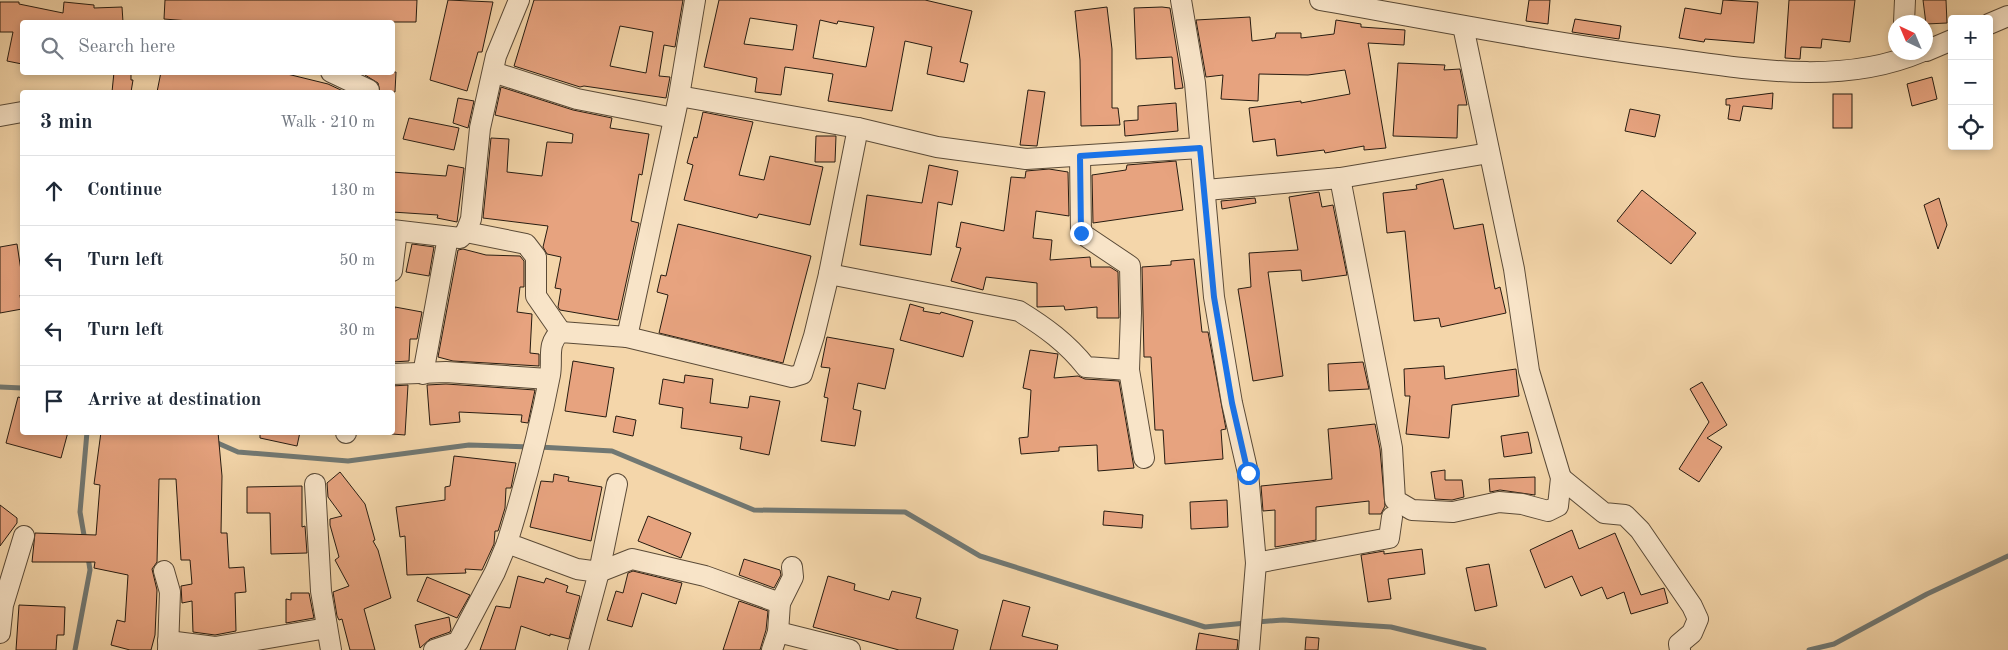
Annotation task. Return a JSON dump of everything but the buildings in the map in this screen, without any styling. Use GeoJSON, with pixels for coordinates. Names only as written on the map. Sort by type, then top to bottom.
{"type":"FeatureCollection","features":[{"type":"Feature","properties":{"kind":"street"},"geometry":{"type":"LineString","coordinates":[[423,374],[457,234],[471,219],[480,128],[496,56],[520,0]]}},
{"type":"Feature","properties":{"kind":"street"},"geometry":{"type":"LineString","coordinates":[[627,337],[679,96],[695,0]]}},
{"type":"Feature","properties":{"kind":"street"},"geometry":{"type":"LineString","coordinates":[[1181,0],[1195,83],[1214,297],[1232,403],[1248,473],[1256,563],[1249,650]]}},
{"type":"Feature","properties":{"kind":"street"},"geometry":{"type":"LineString","coordinates":[[1320,0],[1351,3],[1463,26],[1604,50],[1776,70],[1834,72],[1865,69],[1891,60]]}},
{"type":"Feature","properties":{"kind":"street"},"geometry":{"type":"LineString","coordinates":[[1904,15],[1905,0]]}},
{"type":"Feature","properties":{"kind":"street"},"geometry":{"type":"LineString","coordinates":[[1993,22],[2008,16]]}},
{"type":"Feature","properties":{"kind":"street"},"geometry":{"type":"LineString","coordinates":[[1340,178],[1392,448],[1395,500],[1412,510],[1453,512],[1499,502],[1522,504],[1548,512],[1558,506],[1561,478],[1530,371],[1514,269],[1463,26]]}},
{"type":"Feature","properties":{"kind":"street"},"geometry":{"type":"LineString","coordinates":[[1933,47],[1948,42]]}},
{"type":"Feature","properties":{"kind":"street"},"geometry":{"type":"LineString","coordinates":[[493,72],[577,99],[674,118]]}},
{"type":"Feature","properties":{"kind":"street"},"geometry":{"type":"LineString","coordinates":[[337,75],[369,90]]}},
{"type":"Feature","properties":{"kind":"street"},"geometry":{"type":"LineString","coordinates":[[679,96],[858,128],[937,147],[1026,159],[1200,148]]}},
{"type":"Feature","properties":{"kind":"street"},"geometry":{"type":"LineString","coordinates":[[0,116],[20,112]]}},
{"type":"Feature","properties":{"kind":"street"},"geometry":{"type":"LineString","coordinates":[[434,650],[458,642],[508,544],[532,453],[548,379],[550,346],[554,337],[560,332],[627,337],[792,377],[802,374],[806,366],[829,274],[858,128]]}},
{"type":"Feature","properties":{"kind":"street"},"geometry":{"type":"LineString","coordinates":[[1206,190],[1340,178],[1489,153]]}},
{"type":"Feature","properties":{"kind":"street"},"geometry":{"type":"LineString","coordinates":[[1080,156],[1081,233],[1130,266],[1131,313],[1128,370],[1144,458]]}},
{"type":"Feature","properties":{"kind":"street"},"geometry":{"type":"LineString","coordinates":[[395,230],[457,234],[526,244],[536,257],[536,296],[560,332]]}},
{"type":"Feature","properties":{"kind":"street"},"geometry":{"type":"LineString","coordinates":[[829,274],[1019,311],[1046,327],[1074,351],[1086,367],[1128,370]]}},
{"type":"Feature","properties":{"kind":"street"},"geometry":{"type":"LineString","coordinates":[[395,374],[446,372],[548,379]]}},
{"type":"Feature","properties":{"kind":"street"},"geometry":{"type":"LineString","coordinates":[[1561,478],[1604,513],[1625,515],[1640,530],[1692,606],[1698,619],[1692,633],[1679,644],[1680,650]]}},
{"type":"Feature","properties":{"kind":"street"},"geometry":{"type":"LineString","coordinates":[[315,484],[317,544],[331,650]]}},
{"type":"Feature","properties":{"kind":"street"},"geometry":{"type":"LineString","coordinates":[[578,650],[599,572],[617,484]]}},
{"type":"Feature","properties":{"kind":"street"},"geometry":{"type":"LineString","coordinates":[[1256,563],[1389,538],[1392,517]]}},
{"type":"Feature","properties":{"kind":"street"},"geometry":{"type":"LineString","coordinates":[[0,633],[2,605],[24,536]]}},
{"type":"Feature","properties":{"kind":"street"},"geometry":{"type":"LineString","coordinates":[[508,544],[577,569],[599,572],[632,559],[705,576],[780,603]]}},
{"type":"Feature","properties":{"kind":"street"},"geometry":{"type":"LineString","coordinates":[[792,567],[793,577],[780,603],[775,641],[850,650]]}},
{"type":"Feature","properties":{"kind":"street"},"geometry":{"type":"LineString","coordinates":[[164,572],[170,592],[168,645],[215,647],[327,628]]}},
{"type":"Feature","properties":{"kind":"waterway"},"geometry":{"type":"LineString","coordinates":[[0,387],[20,388]]}},
{"type":"Feature","properties":{"kind":"waterway"},"geometry":{"type":"LineString","coordinates":[[85,541],[80,512],[87,435]]}},
{"type":"Feature","properties":{"kind":"waterway"},"geometry":{"type":"LineString","coordinates":[[213,441],[238,452],[348,461],[469,445],[531,447]]}},
{"type":"Feature","properties":{"kind":"waterway"},"geometry":{"type":"LineString","coordinates":[[539,447],[612,451],[754,510],[905,512],[980,556],[1205,627],[1246,623]]}},
{"type":"Feature","properties":{"kind":"waterway"},"geometry":{"type":"LineString","coordinates":[[1809,650],[1834,644],[1927,594],[2008,556]]}},
{"type":"Feature","properties":{"kind":"waterway"},"geometry":{"type":"LineString","coordinates":[[75,650],[90,570],[88,557]]}},
{"type":"Feature","properties":{"kind":"waterway"},"geometry":{"type":"LineString","coordinates":[[1257,622],[1283,620],[1391,627],[1484,650]]}},
{"type":"Feature","properties":{"kind":"route"},"geometry":{"type":"LineString","coordinates":[[1081,233],[1080,156],[1200,148],[1206,190],[1214,297],[1232,403],[1248,473]]}}]}
